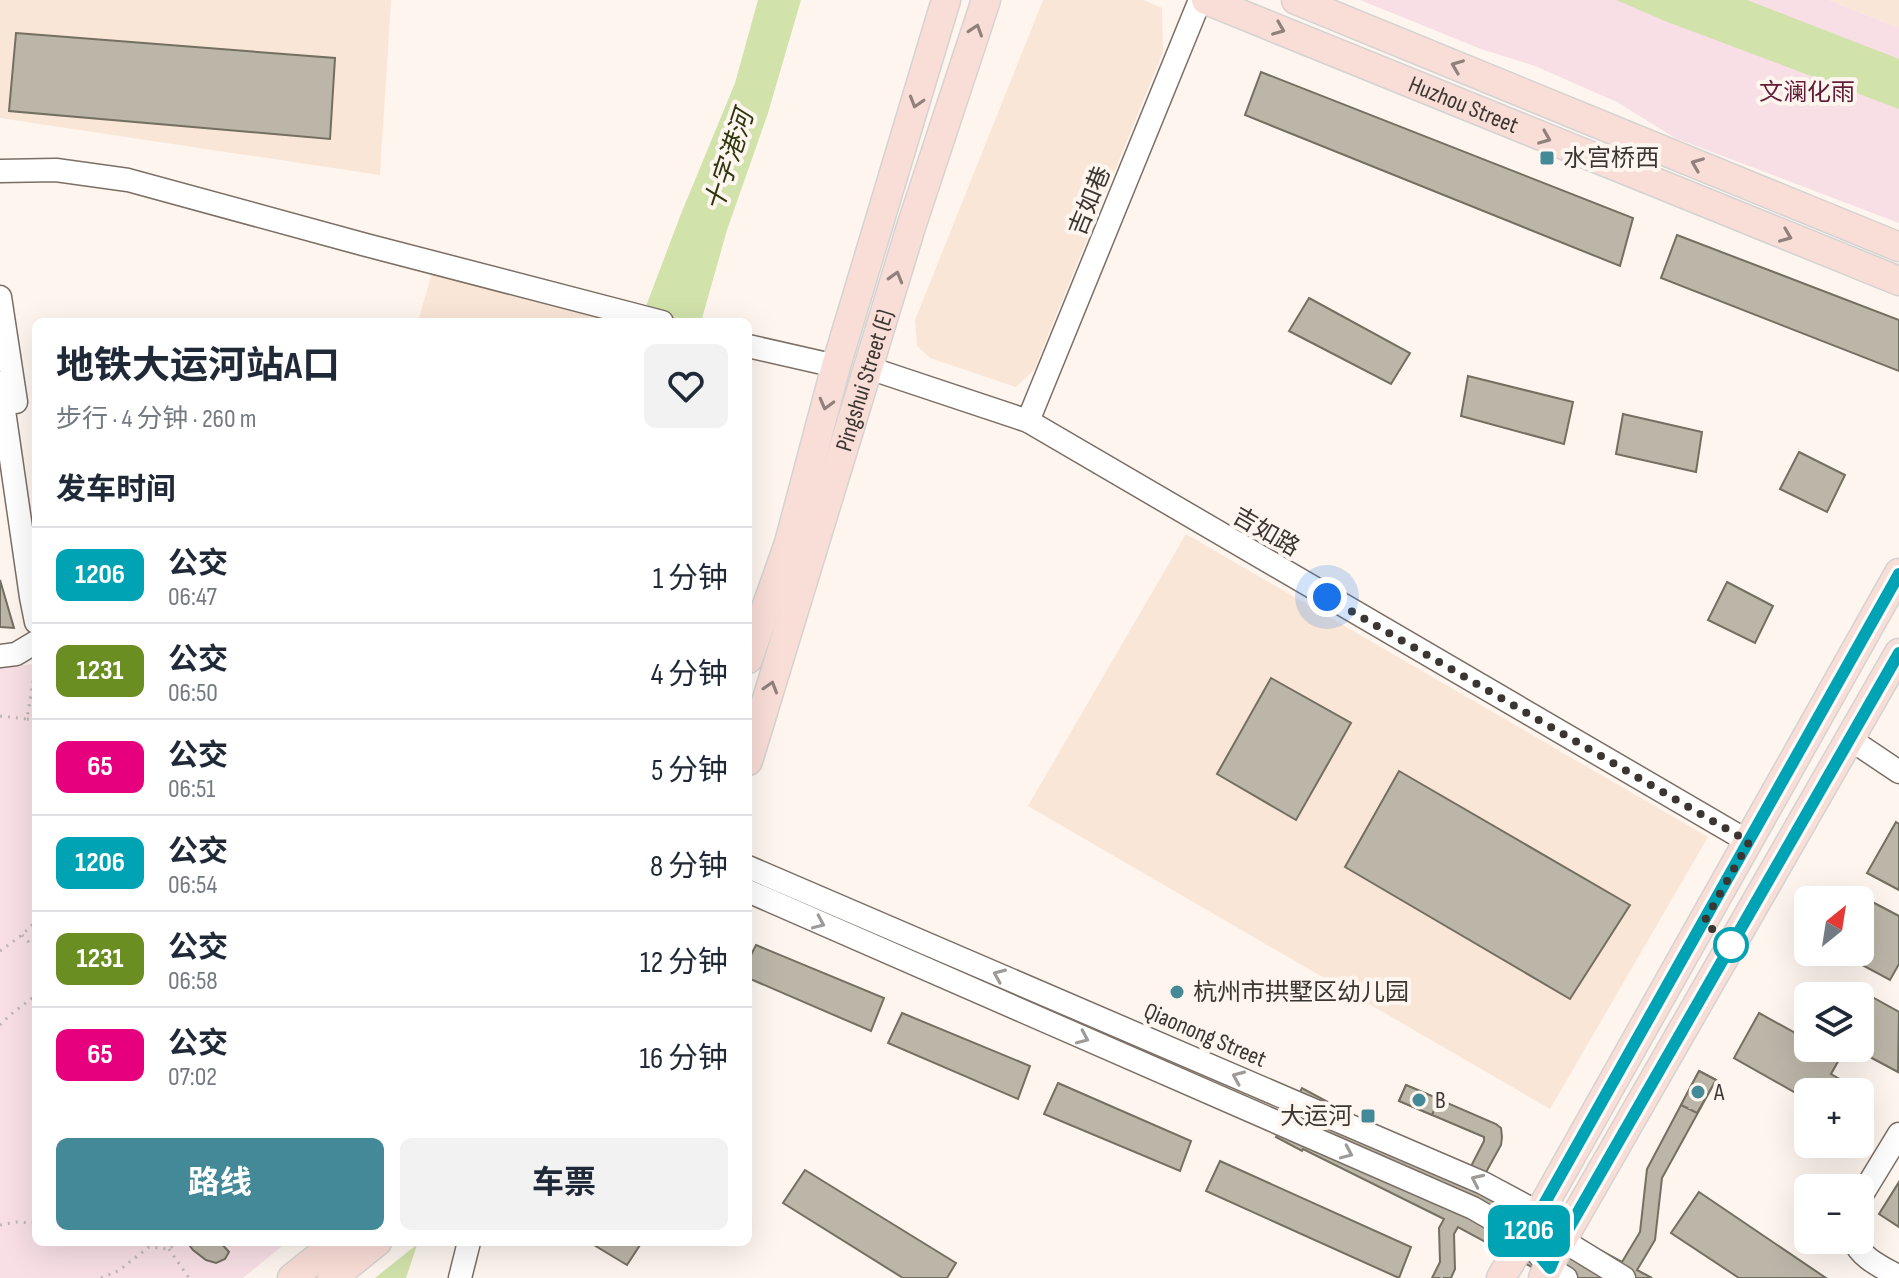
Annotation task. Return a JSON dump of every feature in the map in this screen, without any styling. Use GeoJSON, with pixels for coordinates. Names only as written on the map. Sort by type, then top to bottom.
{"type":"FeatureCollection","features":[{"type":"Feature","properties":{"kind":"main road","name":"Pingshui Street (E)"},"geometry":{"type":"LineString","coordinates":[[752,648],[789,543],[836,366],[946,0]]}},
{"type":"Feature","properties":{"kind":"main road","name":"Pingshui Street (E)"},"geometry":{"type":"LineString","coordinates":[[752,748],[911,227],[986,0]]}},
{"type":"Feature","properties":{"kind":"main road","name":"Huzhou Street"},"geometry":{"type":"LineString","coordinates":[[1203,0],[1899,281]]}},
{"type":"Feature","properties":{"kind":"main road","name":"Huzhou Street"},"geometry":{"type":"LineString","coordinates":[[1296,0],[1899,247]]}},
{"type":"Feature","properties":{"kind":"main road"},"geometry":{"type":"LineString","coordinates":[[1501,1278],[1899,573]]}},
{"type":"Feature","properties":{"kind":"main road"},"geometry":{"type":"LineString","coordinates":[[1553,1275],[1562,1240],[1899,653]]}},
{"type":"Feature","properties":{"kind":"main road"},"geometry":{"type":"LineString","coordinates":[[312,1273],[334,1246]]}},
{"type":"Feature","properties":{"kind":"main road"},"geometry":{"type":"LineString","coordinates":[[312,1273],[369,1246]]}},
{"type":"Feature","properties":{"kind":"street","name":"吉如巷"},"geometry":{"type":"LineString","coordinates":[[1028,421],[1203,0]]}},
{"type":"Feature","properties":{"kind":"street"},"geometry":{"type":"LineString","coordinates":[[0,171],[56,170],[128,180],[648,318]]}},
{"type":"Feature","properties":{"kind":"street"},"geometry":{"type":"LineString","coordinates":[[0,297],[32,508]]}},
{"type":"Feature","properties":{"kind":"street"},"geometry":{"type":"LineString","coordinates":[[755,348],[836,366]]}},
{"type":"Feature","properties":{"kind":"street","name":"吉如路"},"geometry":{"type":"LineString","coordinates":[[869,368],[1028,421],[1749,842]]}},
{"type":"Feature","properties":{"kind":"street"},"geometry":{"type":"LineString","coordinates":[[0,383],[32,602]]}},
{"type":"Feature","properties":{"kind":"street"},"geometry":{"type":"LineString","coordinates":[[0,656],[16,654],[32,644]]}},
{"type":"Feature","properties":{"kind":"street"},"geometry":{"type":"LineString","coordinates":[[1850,739],[1899,772]]}},
{"type":"Feature","properties":{"kind":"street","name":"Qiaonong Street"},"geometry":{"type":"LineString","coordinates":[[752,869],[1483,1183],[1539,1213],[1562,1240],[1624,1278]]}},
{"type":"Feature","properties":{"kind":"street"},"geometry":{"type":"LineString","coordinates":[[752,893],[1473,1208],[1525,1238],[1553,1275]]}},
{"type":"Feature","properties":{"kind":"street"},"geometry":{"type":"LineString","coordinates":[[1874,1175],[1899,1134]]}},
{"type":"Feature","properties":{"kind":"street"},"geometry":{"type":"LineString","coordinates":[[460,1278],[468,1246]]}},
{"type":"Feature","properties":{"kind":"street"},"geometry":{"type":"LineString","coordinates":[[1864,1254],[1899,1277]]}},
{"type":"Feature","properties":{"kind":"path"},"geometry":{"type":"LineString","coordinates":[[27,719],[32,688]]}},
{"type":"Feature","properties":{"kind":"path"},"geometry":{"type":"LineString","coordinates":[[0,716],[32,720]]}},
{"type":"Feature","properties":{"kind":"path"},"geometry":{"type":"LineString","coordinates":[[0,951],[32,925]]}},
{"type":"Feature","properties":{"kind":"path"},"geometry":{"type":"LineString","coordinates":[[22,935],[32,946]]}},
{"type":"Feature","properties":{"kind":"path"},"geometry":{"type":"LineString","coordinates":[[0,1025],[32,998]]}},
{"type":"Feature","properties":{"kind":"path"},"geometry":{"type":"LineString","coordinates":[[1682,1123],[1705,1079]]}},
{"type":"Feature","properties":{"kind":"path"},"geometry":{"type":"LineString","coordinates":[[1407,1094],[1451,1113]]}},
{"type":"Feature","properties":{"kind":"path"},"geometry":{"type":"LineString","coordinates":[[0,1225],[32,1223]]}},
{"type":"Feature","properties":{"kind":"path"},"geometry":{"type":"LineString","coordinates":[[101,1278],[118,1271],[149,1247],[169,1249],[173,1246]]}},
{"type":"Feature","properties":{"kind":"path"},"geometry":{"type":"LineString","coordinates":[[169,1249],[189,1278]]}},
{"type":"Feature","properties":{"kind":"path"},"geometry":{"type":"LineString","coordinates":[[1441,1278],[1447,1267]]}},
{"type":"Feature","properties":{"kind":"shaded area"},"geometry":{"type":"Polygon","coordinates":[[[0,0],[391,0],[380,175],[0,118],[0,0]]]}},
{"type":"Feature","properties":{"kind":"shaded area"},"geometry":{"type":"Polygon","coordinates":[[[1043,0],[1143,0],[1162,8],[1163,52],[1034,370],[1016,387],[930,358],[917,346],[915,320],[1043,0]]]}},
{"type":"Feature","properties":{"kind":"shaded area"},"geometry":{"type":"Polygon","coordinates":[[[1829,0],[1899,0],[1899,28],[1829,0]]]}},
{"type":"Feature","properties":{"kind":"shaded area"},"geometry":{"type":"Polygon","coordinates":[[[433,269],[619,318],[419,318],[433,269]]]}},
{"type":"Feature","properties":{"kind":"shaded area"},"geometry":{"type":"Polygon","coordinates":[[[1186,534],[1708,837],[1550,1109],[1028,806],[1186,534]]]}},
{"type":"Feature","properties":{"kind":"green space","name":"文澜化雨"},"geometry":{"type":"Polygon","coordinates":[[[1360,0],[1829,0],[1899,28],[1899,223],[1675,138],[1617,102],[1535,66],[1481,49],[1360,0]]]}},
{"type":"Feature","properties":{"kind":"green space"},"geometry":{"type":"Polygon","coordinates":[[[32,664],[32,1246],[282,1246],[243,1278],[0,1278],[0,667],[32,664]]]}},
{"type":"Feature","properties":{"kind":"water","name":"十字港河"},"geometry":{"type":"Polygon","coordinates":[[[758,0],[801,0],[702,318],[642,318],[681,214],[735,83],[758,0]]]}},
{"type":"Feature","properties":{"kind":"water"},"geometry":{"type":"Polygon","coordinates":[[[1616,0],[1747,0],[1899,59],[1899,109],[1665,21],[1616,0]]]}},
{"type":"Feature","properties":{"kind":"water"},"geometry":{"type":"Polygon","coordinates":[[[412,1246],[417,1246],[406,1278],[364,1278],[412,1246]]]}},
{"type":"Feature","properties":{"kind":"pier"},"geometry":{"type":"Polygon","coordinates":[[[370,1246],[415,1246],[375,1278],[360,1278],[370,1246]]]}},
{"type":"Feature","properties":{"kind":"building"},"geometry":{"type":"Polygon","coordinates":[[[16,33],[335,58],[330,139],[9,111],[16,33]]]}},
{"type":"Feature","properties":{"kind":"building"},"geometry":{"type":"Polygon","coordinates":[[[1261,72],[1633,218],[1620,266],[1245,115],[1261,72]]]}},
{"type":"Feature","properties":{"kind":"building"},"geometry":{"type":"Polygon","coordinates":[[[1677,235],[1899,320],[1899,371],[1661,278],[1677,235]]]}},
{"type":"Feature","properties":{"kind":"building"},"geometry":{"type":"Polygon","coordinates":[[[1309,298],[1410,353],[1391,384],[1289,331],[1309,298]]]}},
{"type":"Feature","properties":{"kind":"building"},"geometry":{"type":"Polygon","coordinates":[[[1468,376],[1573,402],[1564,444],[1461,416],[1468,376]]]}},
{"type":"Feature","properties":{"kind":"building"},"geometry":{"type":"Polygon","coordinates":[[[1623,414],[1702,432],[1696,472],[1616,454],[1623,414]]]}},
{"type":"Feature","properties":{"kind":"building"},"geometry":{"type":"Polygon","coordinates":[[[1799,452],[1845,475],[1827,512],[1780,489],[1799,452]]]}},
{"type":"Feature","properties":{"kind":"building"},"geometry":{"type":"Polygon","coordinates":[[[0,580],[14,628],[0,627],[0,580]]]}},
{"type":"Feature","properties":{"kind":"building"},"geometry":{"type":"Polygon","coordinates":[[[1727,582],[1773,606],[1755,643],[1708,620],[1727,582]]]}},
{"type":"Feature","properties":{"kind":"building"},"geometry":{"type":"Polygon","coordinates":[[[1271,678],[1351,723],[1296,820],[1217,774],[1271,678]]]}},
{"type":"Feature","properties":{"kind":"building"},"geometry":{"type":"Polygon","coordinates":[[[1399,771],[1630,905],[1570,999],[1345,867],[1399,771]]]}},
{"type":"Feature","properties":{"kind":"building"},"geometry":{"type":"Polygon","coordinates":[[[1896,822],[1899,824],[1899,890],[1867,873],[1896,822]]]}},
{"type":"Feature","properties":{"kind":"building"},"geometry":{"type":"Polygon","coordinates":[[[1874,903],[1899,916],[1899,964],[1890,980],[1864,966],[1874,966],[1874,903]]]}},
{"type":"Feature","properties":{"kind":"building"},"geometry":{"type":"Polygon","coordinates":[[[756,945],[884,998],[871,1031],[752,980],[752,953],[756,945]]]}},
{"type":"Feature","properties":{"kind":"building"},"geometry":{"type":"Polygon","coordinates":[[[1874,998],[1899,1012],[1898,1072],[1874,1059],[1874,998]]]}},
{"type":"Feature","properties":{"kind":"building"},"geometry":{"type":"Polygon","coordinates":[[[902,1013],[1030,1066],[1018,1099],[888,1043],[902,1013]]]}},
{"type":"Feature","properties":{"kind":"building"},"geometry":{"type":"Polygon","coordinates":[[[1759,1013],[1794,1032],[1794,1062],[1838,1062],[1831,1074],[1838,1078],[1794,1078],[1794,1092],[1734,1058],[1759,1013]]]}},
{"type":"Feature","properties":{"kind":"building"},"geometry":{"type":"Polygon","coordinates":[[[1699,1071],[1716,1080],[1662,1178],[1655,1240],[1637,1270],[1652,1278],[1552,1278],[1458,1227],[1454,1234],[1455,1269],[1451,1278],[1432,1278],[1440,1262],[1439,1228],[1444,1219],[1276,1137],[1302,1088],[1330,1103],[1328,1106],[1465,1178],[1484,1137],[1399,1101],[1406,1085],[1501,1128],[1501,1145],[1479,1185],[1622,1262],[1640,1232],[1647,1169],[1699,1071]]]}},
{"type":"Feature","properties":{"kind":"building","name":"A"},"geometry":{"type":"Polygon","coordinates":[[[1699,1071],[1716,1080],[1697,1113],[1681,1105],[1699,1071]]]}},
{"type":"Feature","properties":{"kind":"building"},"geometry":{"type":"Polygon","coordinates":[[[1058,1083],[1191,1141],[1180,1171],[1044,1114],[1058,1083]]]}},
{"type":"Feature","properties":{"kind":"building","name":"B"},"geometry":{"type":"Polygon","coordinates":[[[1406,1085],[1439,1099],[1432,1115],[1399,1101],[1406,1085]]]}},
{"type":"Feature","properties":{"kind":"building"},"geometry":{"type":"Polygon","coordinates":[[[1220,1161],[1411,1247],[1399,1278],[1206,1191],[1220,1161]]]}},
{"type":"Feature","properties":{"kind":"building"},"geometry":{"type":"Polygon","coordinates":[[[805,1170],[956,1263],[947,1278],[903,1278],[783,1203],[805,1170]]]}},
{"type":"Feature","properties":{"kind":"building"},"geometry":{"type":"Polygon","coordinates":[[[1899,1182],[1899,1227],[1879,1214],[1899,1182]]]}},
{"type":"Feature","properties":{"kind":"building"},"geometry":{"type":"Polygon","coordinates":[[[1699,1192],[1826,1278],[1739,1278],[1671,1233],[1699,1192]]]}},
{"type":"Feature","properties":{"kind":"building"},"geometry":{"type":"Polygon","coordinates":[[[190,1246],[224,1246],[229,1252],[225,1259],[216,1263],[190,1246]]]}},
{"type":"Feature","properties":{"kind":"building"},"geometry":{"type":"Polygon","coordinates":[[[596,1246],[639,1246],[627,1265],[596,1246]]]}},
{"type":"Feature","properties":{"kind":"bus line","name":"1206"},"geometry":{"type":"LineString","coordinates":[[1899,574],[1525,1238],[1550,1268],[1562,1240],[1899,653]]}},
{"type":"Feature","properties":{"kind":"place","name":"水宫桥西"},"geometry":{"type":"Point","coordinates":[1547,158]}},
{"type":"Feature","properties":{"kind":"place","name":"杭州市拱墅区幼儿园"},"geometry":{"type":"Point","coordinates":[1177,992]}},
{"type":"Feature","properties":{"kind":"place","name":"A"},"geometry":{"type":"Point","coordinates":[1698,1092]}},
{"type":"Feature","properties":{"kind":"place","name":"B"},"geometry":{"type":"Point","coordinates":[1419,1100]}},
{"type":"Feature","properties":{"kind":"place","name":"大运河"},"geometry":{"type":"Point","coordinates":[1368,1116]}},
{"type":"Feature","properties":{"kind":"route"},"geometry":{"type":"LineString","coordinates":[[1327,597],[1749,842],[1704,922],[1731,945]]}}]}
